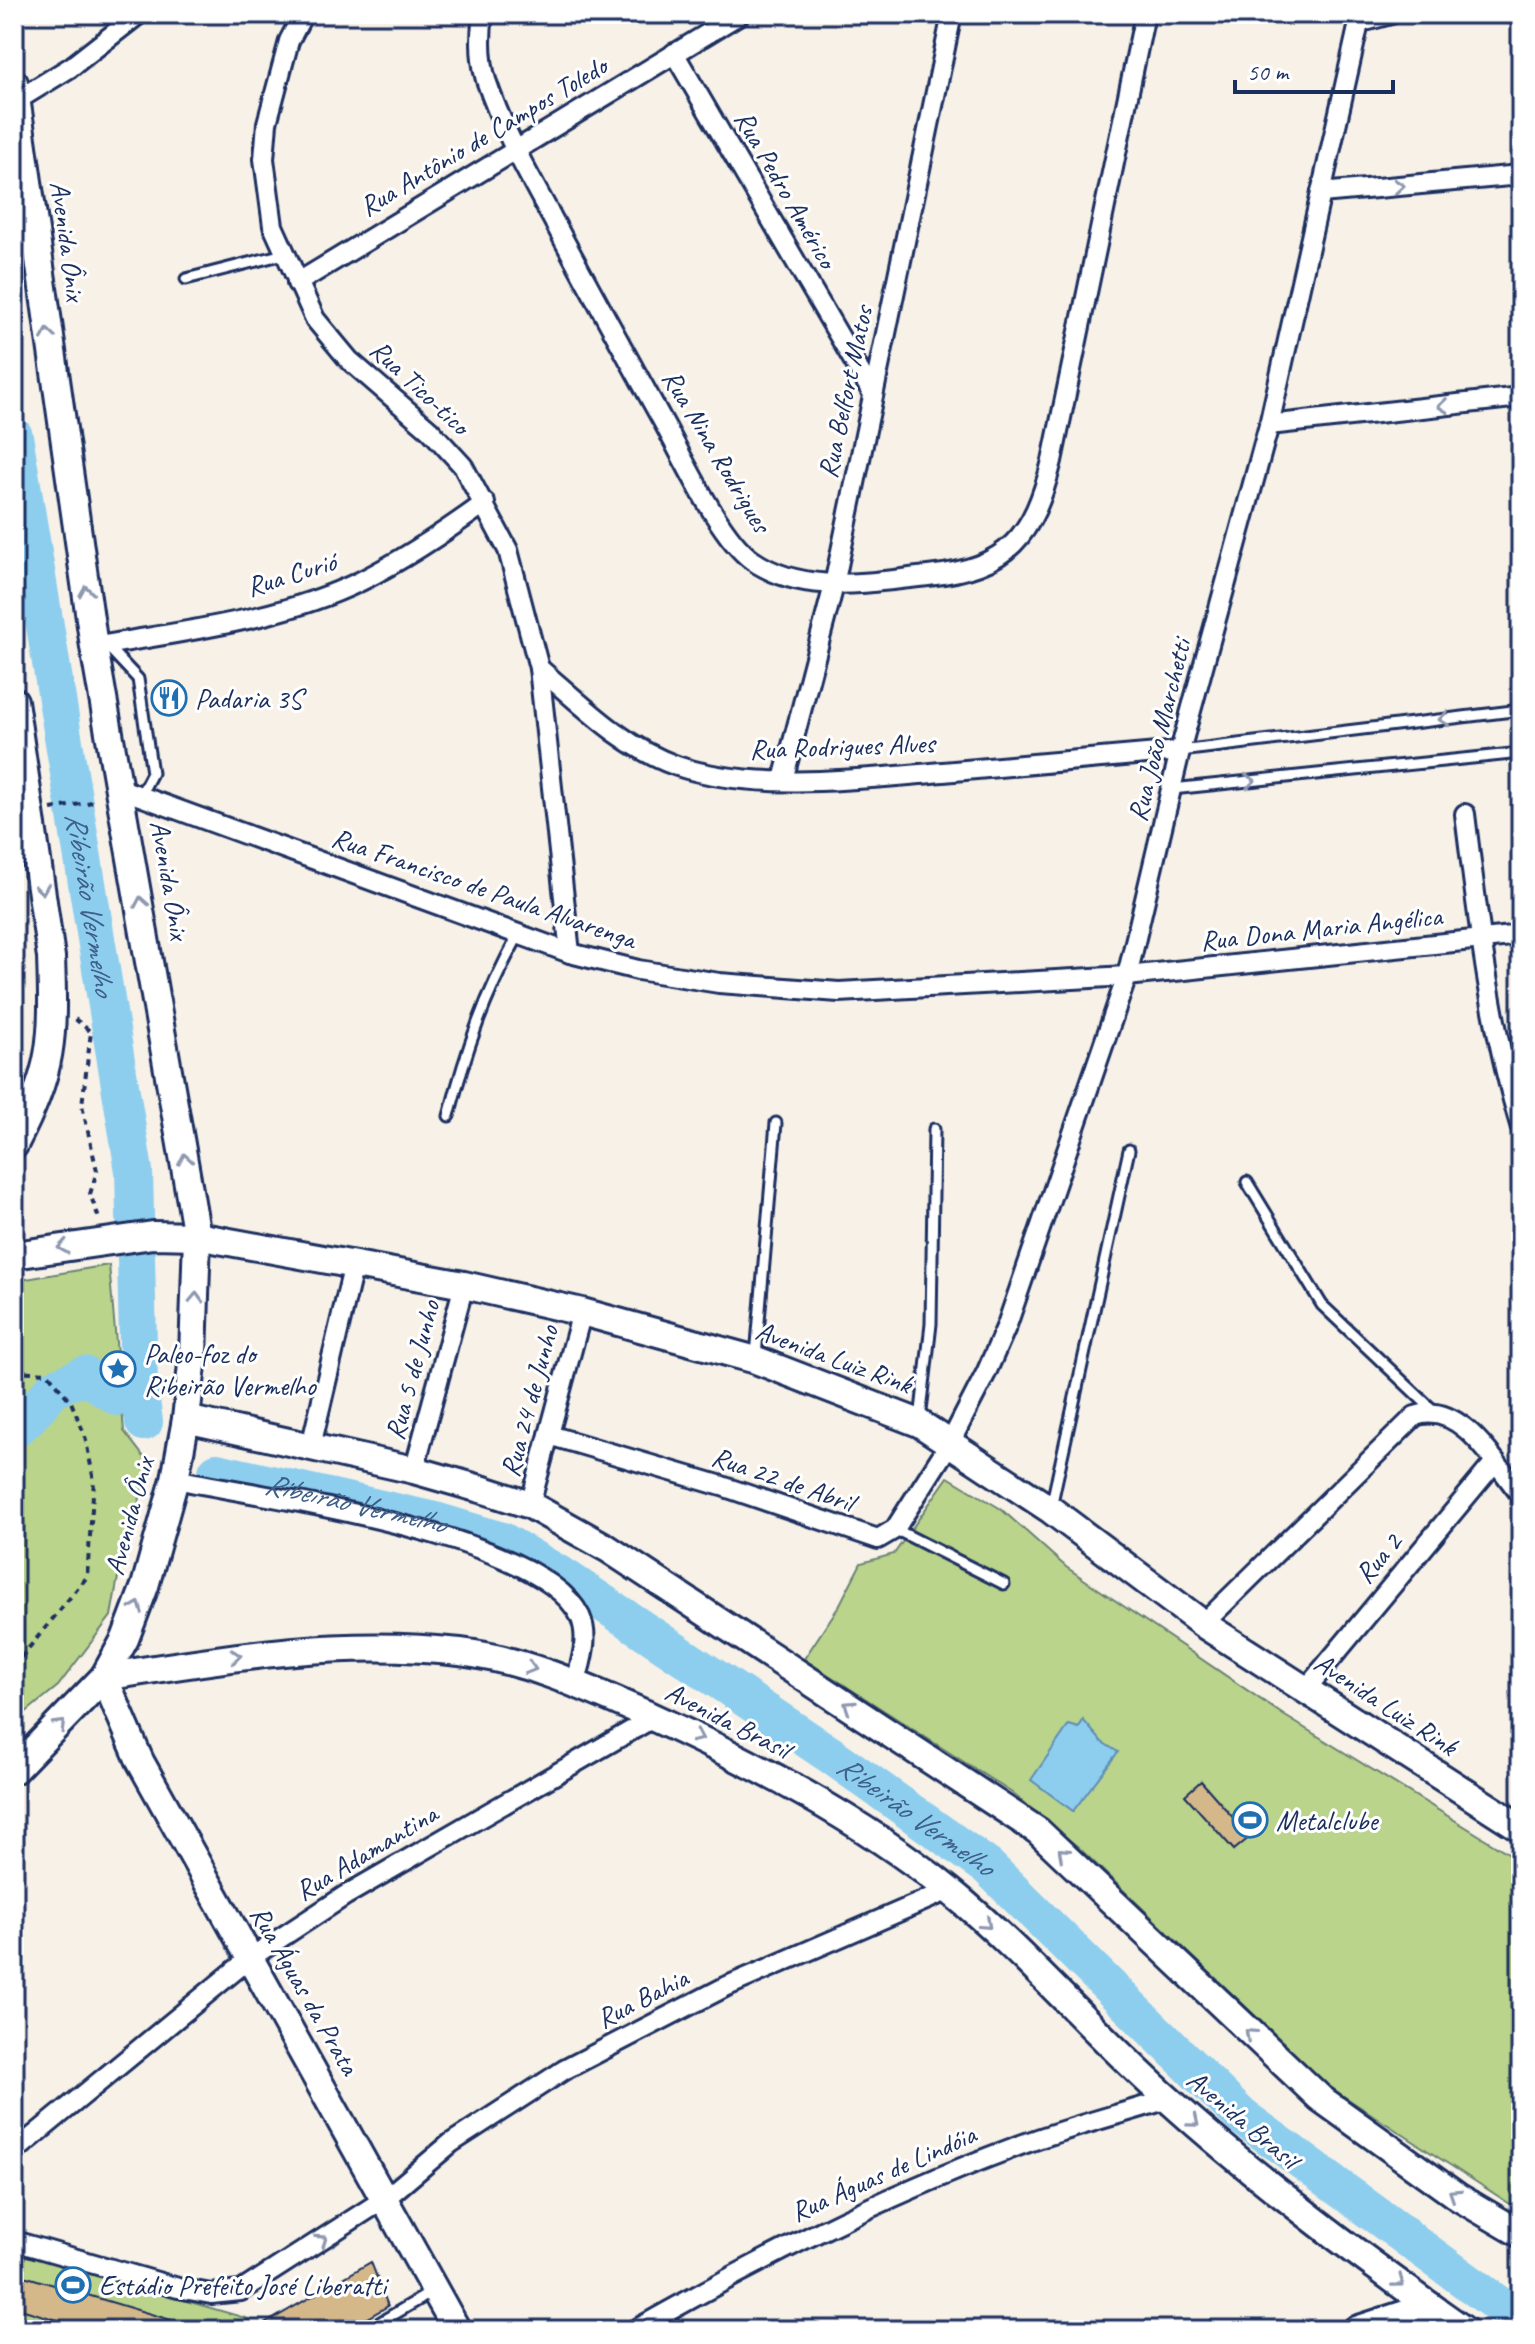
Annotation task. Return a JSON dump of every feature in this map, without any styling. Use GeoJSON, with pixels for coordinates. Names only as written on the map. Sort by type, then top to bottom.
{"type":"FeatureCollection","features":[{"type":"Feature","properties":{"kind":"main road","name":"Avenida Ônix"},"geometry":{"type":"LineString","coordinates":[[15,96],[120,795],[197,1236],[193,1356],[175,1479],[145,1586],[125,1639],[104,1677]]}},
{"type":"Feature","properties":{"kind":"main road"},"geometry":{"type":"LineString","coordinates":[[14,701],[51,957],[52,1000],[47,1071],[14,1145]]}},
{"type":"Feature","properties":{"kind":"main road","name":"Avenida Luiz Rink"},"geometry":{"type":"LineString","coordinates":[[14,1255],[112,1239],[153,1235],[197,1236],[464,1285],[582,1312],[756,1360],[919,1423],[951,1441],[1051,1510],[1203,1624],[1521,1828]]}},
{"type":"Feature","properties":{"kind":"main road"},"geometry":{"type":"LineString","coordinates":[[186,1419],[414,1470],[530,1505],[607,1548],[1038,1831],[1320,2098],[1458,2197],[1521,2234]]}},
{"type":"Feature","properties":{"kind":"main road","name":"Avenida Brasil"},"geometry":{"type":"LineString","coordinates":[[104,1677],[261,1653],[326,1647],[403,1647],[485,1656],[576,1682],[710,1743],[855,1824],[949,1890],[1168,2099],[1273,2188],[1464,2330]]}},
{"type":"Feature","properties":{"kind":"main road"},"geometry":{"type":"LineString","coordinates":[[14,1770],[104,1677]]}},
{"type":"Feature","properties":{"kind":"main road","name":"Rua Águas da Prata"},"geometry":{"type":"LineString","coordinates":[[104,1677],[140,1761],[457,2330]]}},
{"type":"Feature","properties":{"kind":"main road"},"geometry":{"type":"LineString","coordinates":[[1356,2330],[1430,2306]]}},
{"type":"Feature","properties":{"kind":"street"},"geometry":{"type":"LineString","coordinates":[[15,96],[71,67],[139,14]]}},
{"type":"Feature","properties":{"kind":"street","name":"Rua Tico-tico"},"geometry":{"type":"LineString","coordinates":[[303,14],[273,92],[264,159],[266,194],[284,254],[315,319],[340,351],[430,430],[463,466],[508,550],[539,668],[570,953]]}},
{"type":"Feature","properties":{"kind":"street","name":"Rua Nina Rodrigues"},"geometry":{"type":"LineString","coordinates":[[483,14],[481,53],[485,77],[514,148],[729,535],[748,558],[772,572],[834,585],[980,567],[1008,551],[1031,524],[1052,461],[1145,14]]}},
{"type":"Feature","properties":{"kind":"street","name":"Rua Antônio de Campos Toledo"},"geometry":{"type":"LineString","coordinates":[[297,283],[514,148],[740,14]]}},
{"type":"Feature","properties":{"kind":"street","name":"Rua Belfort Matos"},"geometry":{"type":"LineString","coordinates":[[783,780],[834,585],[952,14]]}},
{"type":"Feature","properties":{"kind":"street"},"geometry":{"type":"LineString","coordinates":[[1359,18],[1391,14]]}},
{"type":"Feature","properties":{"kind":"street","name":"Rua João Marchetti"},"geometry":{"type":"LineString","coordinates":[[951,1441],[1007,1325],[1127,976],[1180,751],[1269,425],[1359,18]]}},
{"type":"Feature","properties":{"kind":"street","name":"Rua Pedro Américo"},"geometry":{"type":"LineString","coordinates":[[674,53],[873,394]]}},
{"type":"Feature","properties":{"kind":"street"},"geometry":{"type":"LineString","coordinates":[[1321,193],[1521,175]]}},
{"type":"Feature","properties":{"kind":"street"},"geometry":{"type":"LineString","coordinates":[[1269,425],[1521,397]]}},
{"type":"Feature","properties":{"kind":"street","name":"Rua Curió"},"geometry":{"type":"LineString","coordinates":[[100,646],[229,622],[302,603],[358,582],[432,540],[485,503]]}},
{"type":"Feature","properties":{"kind":"street","name":"Rua Rodrigues Alves"},"geometry":{"type":"LineString","coordinates":[[539,668],[607,726],[642,750],[676,766],[711,774],[783,780],[874,778],[1180,751]]}},
{"type":"Feature","properties":{"kind":"street","name":"Rua Francisco de Paula Alvarenga"},"geometry":{"type":"LineString","coordinates":[[120,795],[570,953],[638,970],[719,983],[839,992],[1127,976]]}},
{"type":"Feature","properties":{"kind":"street"},"geometry":{"type":"LineString","coordinates":[[1465,814],[1481,940],[1509,1087],[1521,1128]]}},
{"type":"Feature","properties":{"kind":"street","name":"Rua Dona Maria Angélica"},"geometry":{"type":"LineString","coordinates":[[1127,976],[1521,935]]}},
{"type":"Feature","properties":{"kind":"street"},"geometry":{"type":"LineString","coordinates":[[311,1446],[354,1264]]}},
{"type":"Feature","properties":{"kind":"street","name":"Rua 5 de Junho"},"geometry":{"type":"LineString","coordinates":[[414,1470],[464,1285]]}},
{"type":"Feature","properties":{"kind":"street","name":"Rua 24 de Junho"},"geometry":{"type":"LineString","coordinates":[[530,1505],[582,1312]]}},
{"type":"Feature","properties":{"kind":"street"},"geometry":{"type":"LineString","coordinates":[[1203,1624],[1415,1416],[1435,1412],[1452,1417],[1521,1495]]}},
{"type":"Feature","properties":{"kind":"street","name":"Rua 22 de Abril"},"geometry":{"type":"LineString","coordinates":[[549,1435],[722,1486],[868,1538],[882,1539],[895,1529]]}},
{"type":"Feature","properties":{"kind":"street"},"geometry":{"type":"LineString","coordinates":[[895,1529],[951,1441]]}},
{"type":"Feature","properties":{"kind":"street","name":"Rua 2"},"geometry":{"type":"LineString","coordinates":[[1306,1689],[1494,1463]]}},
{"type":"Feature","properties":{"kind":"street"},"geometry":{"type":"LineString","coordinates":[[175,1479],[400,1524],[459,1542],[543,1579],[574,1606],[584,1626],[584,1646],[576,1682]]}},
{"type":"Feature","properties":{"kind":"street","name":"Rua Adamantina"},"geometry":{"type":"LineString","coordinates":[[14,2152],[250,1958],[346,1895],[653,1718]]}},
{"type":"Feature","properties":{"kind":"street","name":"Rua Bahia"},"geometry":{"type":"LineString","coordinates":[[14,2241],[178,2288],[229,2293],[255,2284],[386,2198],[451,2143],[564,2070],[725,1987],[949,1890]]}},
{"type":"Feature","properties":{"kind":"street","name":"Rua Águas de Lindóia"},"geometry":{"type":"LineString","coordinates":[[635,2330],[754,2263],[902,2193],[1012,2148],[1168,2099]]}},
{"type":"Feature","properties":{"kind":"lane"},"geometry":{"type":"LineString","coordinates":[[186,279],[284,254]]}},
{"type":"Feature","properties":{"kind":"lane"},"geometry":{"type":"LineString","coordinates":[[100,646],[138,679],[152,773],[120,795]]}},
{"type":"Feature","properties":{"kind":"lane"},"geometry":{"type":"LineString","coordinates":[[1180,751],[1521,710]]}},
{"type":"Feature","properties":{"kind":"lane"},"geometry":{"type":"LineString","coordinates":[[1172,789],[1521,753]]}},
{"type":"Feature","properties":{"kind":"lane"},"geometry":{"type":"LineString","coordinates":[[449,1116],[466,1051],[489,989],[519,934]]}},
{"type":"Feature","properties":{"kind":"lane"},"geometry":{"type":"LineString","coordinates":[[756,1360],[776,1123]]}},
{"type":"Feature","properties":{"kind":"lane"},"geometry":{"type":"LineString","coordinates":[[919,1423],[931,1324],[934,1129]]}},
{"type":"Feature","properties":{"kind":"lane"},"geometry":{"type":"LineString","coordinates":[[1051,1510],[1129,1150]]}},
{"type":"Feature","properties":{"kind":"lane"},"geometry":{"type":"LineString","coordinates":[[1247,1182],[1322,1305],[1435,1412]]}},
{"type":"Feature","properties":{"kind":"lane"},"geometry":{"type":"LineString","coordinates":[[895,1529],[1004,1584]]}},
{"type":"Feature","properties":{"kind":"lane"},"geometry":{"type":"LineString","coordinates":[[367,2330],[435,2291]]}},
{"type":"Feature","properties":{"kind":"path"},"geometry":{"type":"LineString","coordinates":[[48,810],[120,795]]}},
{"type":"Feature","properties":{"kind":"path"},"geometry":{"type":"LineString","coordinates":[[52,1000],[91,1032],[82,1105],[97,1171],[90,1194],[94,1212],[112,1239]]}},
{"type":"Feature","properties":{"kind":"path"},"geometry":{"type":"LineString","coordinates":[[14,1371],[48,1373],[71,1402],[85,1436],[94,1481],[87,1577],[14,1666]]}},
{"type":"Feature","properties":{"kind":"green space"},"geometry":{"type":"Polygon","coordinates":[[[109,1265],[124,1431],[150,1465],[121,1560],[111,1616],[58,1686],[14,1722],[14,1281],[109,1265]]]}},
{"type":"Feature","properties":{"kind":"green space","name":"Metalclube"},"geometry":{"type":"Polygon","coordinates":[[[948,1477],[1001,1509],[1066,1567],[1285,1716],[1521,1861],[1521,2211],[1331,2088],[1078,1847],[1012,1793],[804,1659],[839,1606],[861,1563],[894,1554],[948,1477]]]}},
{"type":"Feature","properties":{"kind":"green space","name":"Estádio Prefeito José Liberatti"},"geometry":{"type":"Polygon","coordinates":[[[14,2251],[249,2319],[254,2330],[14,2330],[14,2251]]]}},
{"type":"Feature","properties":{"kind":"water"},"geometry":{"type":"Polygon","coordinates":[[[1083,1720],[1102,1742],[1118,1752],[1073,1811],[1031,1780],[1069,1725],[1079,1728],[1083,1720]]]}},
{"type":"Feature","properties":{"kind":"building"},"geometry":{"type":"Polygon","coordinates":[[[1201,1781],[1250,1837],[1234,1850],[1185,1795],[1201,1781]]]}},
{"type":"Feature","properties":{"kind":"building"},"geometry":{"type":"Polygon","coordinates":[[[371,2262],[388,2306],[346,2330],[254,2330],[371,2262]]]}},
{"type":"Feature","properties":{"kind":"building"},"geometry":{"type":"Polygon","coordinates":[[[14,2273],[191,2326],[191,2330],[90,2330],[14,2307],[14,2273]]]}},
{"type":"Feature","properties":{"kind":"waterway","name":"Ribeirão Vermelho"},"geometry":{"type":"LineString","coordinates":[[14,436],[134,1171],[139,1387],[144,1422]]}},
{"type":"Feature","properties":{"kind":"waterway"},"geometry":{"type":"LineString","coordinates":[[14,1429],[53,1389],[84,1375],[118,1397],[139,1387]]}},
{"type":"Feature","properties":{"kind":"waterway","name":"Ribeirão Vermelho"},"geometry":{"type":"LineString","coordinates":[[217,1472],[435,1521],[502,1541],[570,1581],[832,1756],[988,1867],[1241,2116],[1499,2305],[1521,2316]]}},
{"type":"Feature","properties":{"kind":"place","name":"Padaria 3S"},"geometry":{"type":"Point","coordinates":[169,698]}},
{"type":"Feature","properties":{"kind":"place","name":"Paleo-foz do Ribeirão Vermelho"},"geometry":{"type":"Point","coordinates":[118,1369]}},
{"type":"Feature","properties":{"kind":"place","name":"Metalclube"},"geometry":{"type":"Point","coordinates":[1250,1820]}},
{"type":"Feature","properties":{"kind":"place","name":"Estádio Prefeito José Liberatti"},"geometry":{"type":"Point","coordinates":[73,2285]}}]}
